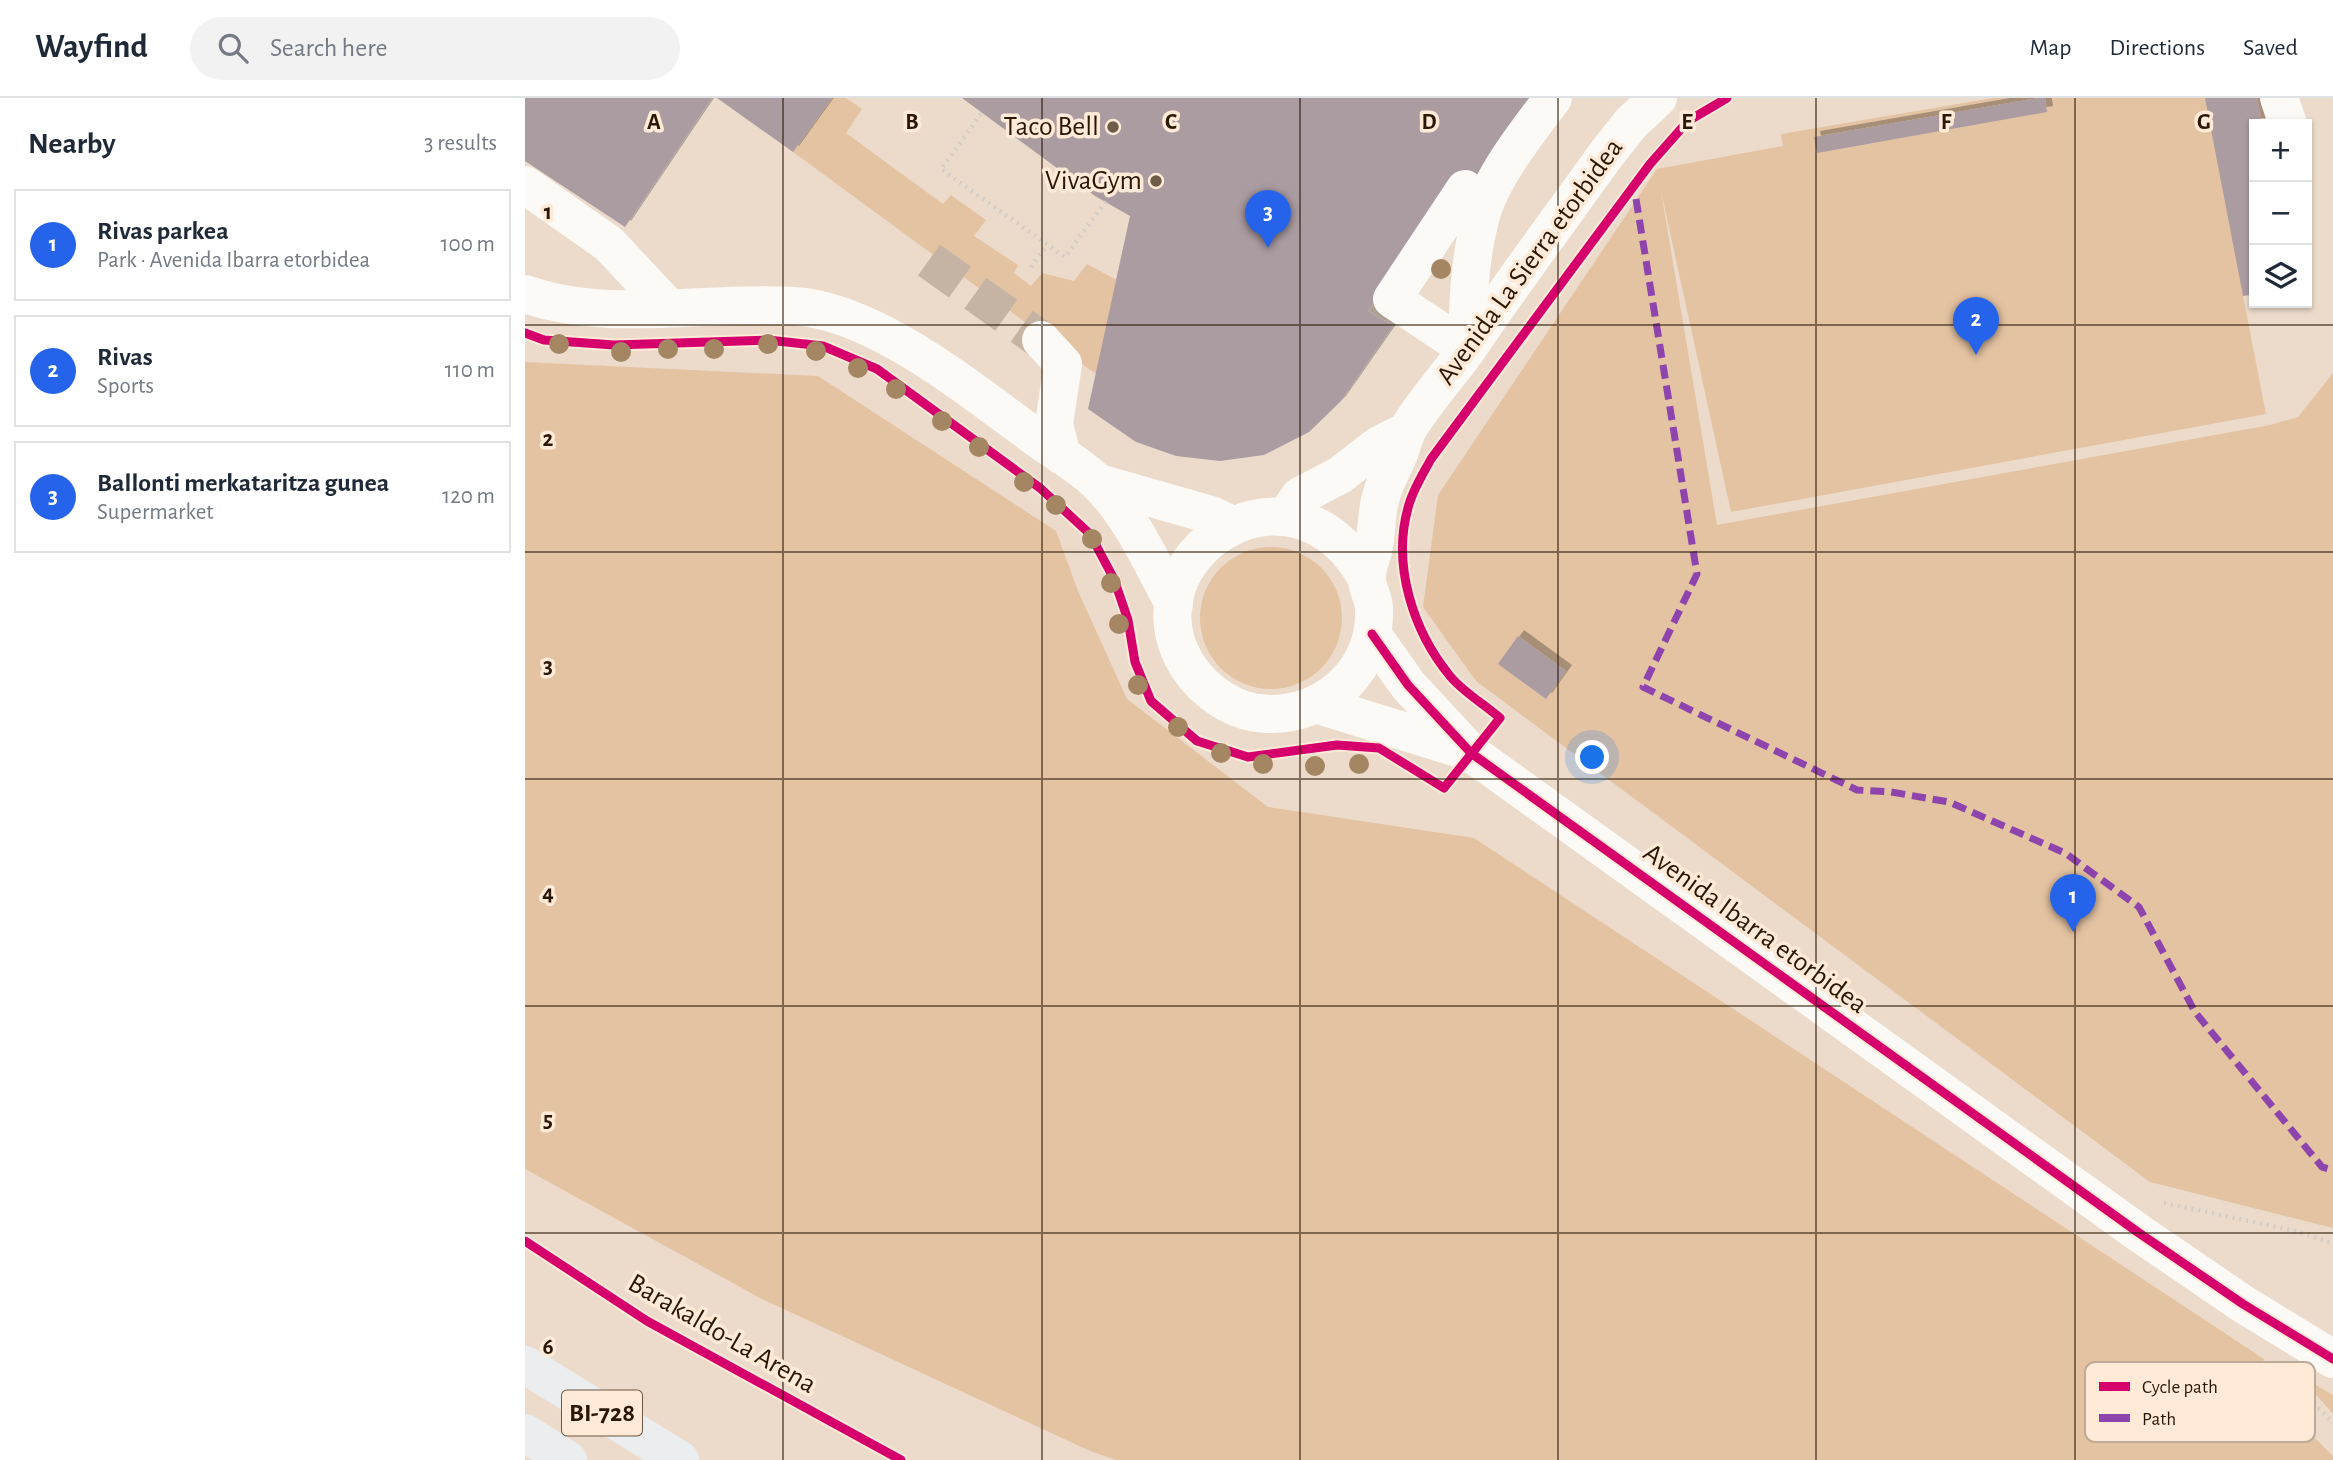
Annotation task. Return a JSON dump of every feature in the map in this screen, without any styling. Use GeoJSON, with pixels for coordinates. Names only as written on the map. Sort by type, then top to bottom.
{"type":"FeatureCollection","features":[{"type":"Feature","properties":{"kind":"main road","name":"BI-728"},"geometry":{"type":"LineString","coordinates":[[525,1365],[680,1460]]}},
{"type":"Feature","properties":{"kind":"main road","name":"BI-728"},"geometry":{"type":"LineString","coordinates":[[525,1433],[568,1460]]}},
{"type":"Feature","properties":{"kind":"street"},"geometry":{"type":"LineString","coordinates":[[1467,349],[1469,291],[1481,215],[1514,149],[1553,98]]}},
{"type":"Feature","properties":{"kind":"street","name":"Avenida La Sierra etorbidea"},"geometry":{"type":"LineString","coordinates":[[1366,578],[1381,496],[1407,431],[1605,156],[1631,123],[1658,98]]}},
{"type":"Feature","properties":{"kind":"street"},"geometry":{"type":"LineString","coordinates":[[2280,98],[2286,119]]}},
{"type":"Feature","properties":{"kind":"street"},"geometry":{"type":"LineString","coordinates":[[525,185],[609,244],[667,306]]}},
{"type":"Feature","properties":{"kind":"street"},"geometry":{"type":"LineString","coordinates":[[1465,189],[1392,299],[1467,349]]}},
{"type":"Feature","properties":{"kind":"street"},"geometry":{"type":"LineString","coordinates":[[525,294],[543,300],[608,310],[667,306],[797,306],[844,316],[956,379],[1098,483],[1132,529],[1174,604],[1179,644],[1186,663],[1205,687],[1230,705],[1259,714],[1289,714],[1319,705],[1343,687],[1362,663],[1372,634],[1374,605],[1366,578],[1353,554],[1335,536],[1312,523],[1286,516],[1259,517],[1232,525],[1204,544],[1184,571],[1174,604]]}},
{"type":"Feature","properties":{"kind":"street"},"geometry":{"type":"LineString","coordinates":[[1041,340],[1063,365],[1053,424],[1062,456]]}},
{"type":"Feature","properties":{"kind":"street","name":"Avenida La Sierra etorbidea"},"geometry":{"type":"LineString","coordinates":[[1286,516],[1300,496],[1341,475],[1378,445],[1407,431]]}},
{"type":"Feature","properties":{"kind":"street"},"geometry":{"type":"LineString","coordinates":[[1098,483],[1211,515],[1232,525]]}},
{"type":"Feature","properties":{"kind":"street","name":"Avenida Ibarra etorbidea"},"geometry":{"type":"LineString","coordinates":[[1372,634],[1408,685],[1471,753],[2139,1233],[2243,1304],[2333,1359]]}},
{"type":"Feature","properties":{"kind":"street","name":"Avenida Ibarra etorbidea"},"geometry":{"type":"LineString","coordinates":[[1319,705],[1471,753]]}},
{"type":"Feature","properties":{"kind":"path"},"geometry":{"type":"LineString","coordinates":[[981,114],[941,169],[1065,257],[1107,200]]}},
{"type":"Feature","properties":{"kind":"path"},"geometry":{"type":"LineString","coordinates":[[1031,268],[1047,244]]}},
{"type":"Feature","properties":{"kind":"path"},"geometry":{"type":"LineString","coordinates":[[2162,1203],[2291,1230],[2333,1243]]}},
{"type":"Feature","properties":{"kind":"shaded area"},"geometry":{"type":"Polygon","coordinates":[[[832,98],[846,98],[862,109],[846,133],[943,204],[951,195],[986,220],[974,236],[1018,265],[1014,273],[1031,286],[1042,273],[1074,281],[1087,264],[1117,280],[1096,374],[793,152],[832,98]]]}},
{"type":"Feature","properties":{"kind":"shaded area"},"geometry":{"type":"Polygon","coordinates":[[[1993,98],[2262,98],[2265,119],[2249,119],[2249,295],[2243,296],[2266,414],[1731,512],[1661,191],[1717,525],[2270,425],[2298,417],[2333,373],[2333,1228],[2150,1182],[1476,681],[1423,607],[1438,495],[1657,169],[1783,146],[1781,134],[1993,98]]]}},
{"type":"Feature","properties":{"kind":"shaded area"},"geometry":{"type":"Polygon","coordinates":[[[525,362],[818,376],[1056,531],[1078,591],[1127,699],[1268,807],[1474,838],[2264,1359],[2263,1362],[2085,1362],[2085,1442],[2315,1442],[2315,1438],[2333,1456],[2333,1460],[1116,1460],[1090,1451],[760,1298],[525,1169],[525,362]]]}},
{"type":"Feature","properties":{"kind":"shaded area"},"geometry":{"type":"Polygon","coordinates":[[[1271,547],[1298,552],[1321,568],[1337,591],[1342,618],[1337,645],[1321,668],[1298,684],[1271,689],[1244,684],[1221,668],[1205,645],[1200,618],[1205,591],[1221,568],[1244,552],[1271,547]]]}},
{"type":"Feature","properties":{"kind":"shaded area"},"geometry":{"type":"Polygon","coordinates":[[[2315,1384],[2333,1395],[2333,1414],[2315,1393],[2315,1384]]]}},
{"type":"Feature","properties":{"kind":"building"},"geometry":{"type":"Polygon","coordinates":[[[525,98],[712,98],[625,227],[525,161],[525,98]]]}},
{"type":"Feature","properties":{"kind":"building"},"geometry":{"type":"Polygon","coordinates":[[[717,98],[832,98],[793,152],[717,98]]]}},
{"type":"Feature","properties":{"kind":"building"},"geometry":{"type":"Polygon","coordinates":[[[962,98],[1539,98],[1473,195],[1458,183],[1368,311],[1393,326],[1340,402],[1309,432],[1264,455],[1220,461],[1176,456],[1136,442],[1088,409],[1130,216],[1095,196],[962,98]]]}},
{"type":"Feature","properties":{"kind":"building"},"geometry":{"type":"Polygon","coordinates":[[[2045,98],[2047,112],[1817,153],[1814,137],[2045,98]]]}},
{"type":"Feature","properties":{"kind":"building"},"geometry":{"type":"Polygon","coordinates":[[[2205,98],[2257,98],[2261,119],[2249,119],[2249,295],[2243,296],[2205,98]]]}},
{"type":"Feature","properties":{"kind":"building"},"geometry":{"type":"Polygon","coordinates":[[[1518,636],[1566,671],[1546,699],[1498,664],[1518,636]]]}},
{"type":"Feature","properties":{"kind":"tunnel"},"geometry":{"type":"LineString","coordinates":[[929,260],[1041,340]]}},
{"type":"Feature","properties":{"kind":"marked path"},"geometry":{"type":"LineString","coordinates":[[1636,199],[1697,574],[1643,687],[1857,790],[1891,792],[1949,802],[2065,853],[2139,907],[2195,1012],[2322,1167],[2333,1170]]}},
{"type":"Feature","properties":{"kind":"cycle path"},"geometry":{"type":"LineString","coordinates":[[525,333],[544,340],[614,345],[768,340],[823,346],[877,369],[1040,488],[1090,534],[1114,579],[1128,620],[1135,662],[1151,701],[1197,741],[1248,757],[1337,745],[1379,748],[1444,788],[1500,718],[1455,682],[1437,658],[1416,618],[1409,596],[1403,552],[1404,530],[1412,495],[1431,459],[1650,164],[1688,121],[1727,98]]}},
{"type":"Feature","properties":{"kind":"cycle path"},"geometry":{"type":"LineString","coordinates":[[1372,634],[1408,685],[1471,753],[2139,1233],[2243,1304],[2333,1359]]}},
{"type":"Feature","properties":{"kind":"cycle path","name":"Barakaldo-La Arena"},"geometry":{"type":"LineString","coordinates":[[525,1241],[647,1321],[901,1460]]}},
{"type":"Feature","properties":{"kind":"place","name":"Taco Bell"},"geometry":{"type":"Point","coordinates":[1113,127]}},
{"type":"Feature","properties":{"kind":"place","name":"VivaGym"},"geometry":{"type":"Point","coordinates":[1156,181]}},
{"type":"Feature","properties":{"kind":"place","name":"Ballonti merkataritza gunea"},"geometry":{"type":"Point","coordinates":[1268,248]}},
{"type":"Feature","properties":{"kind":"place","name":"Rivas"},"geometry":{"type":"Point","coordinates":[1976,355]}},
{"type":"Feature","properties":{"kind":"place","name":"Rivas parkea"},"geometry":{"type":"Point","coordinates":[2073,932]}}]}
